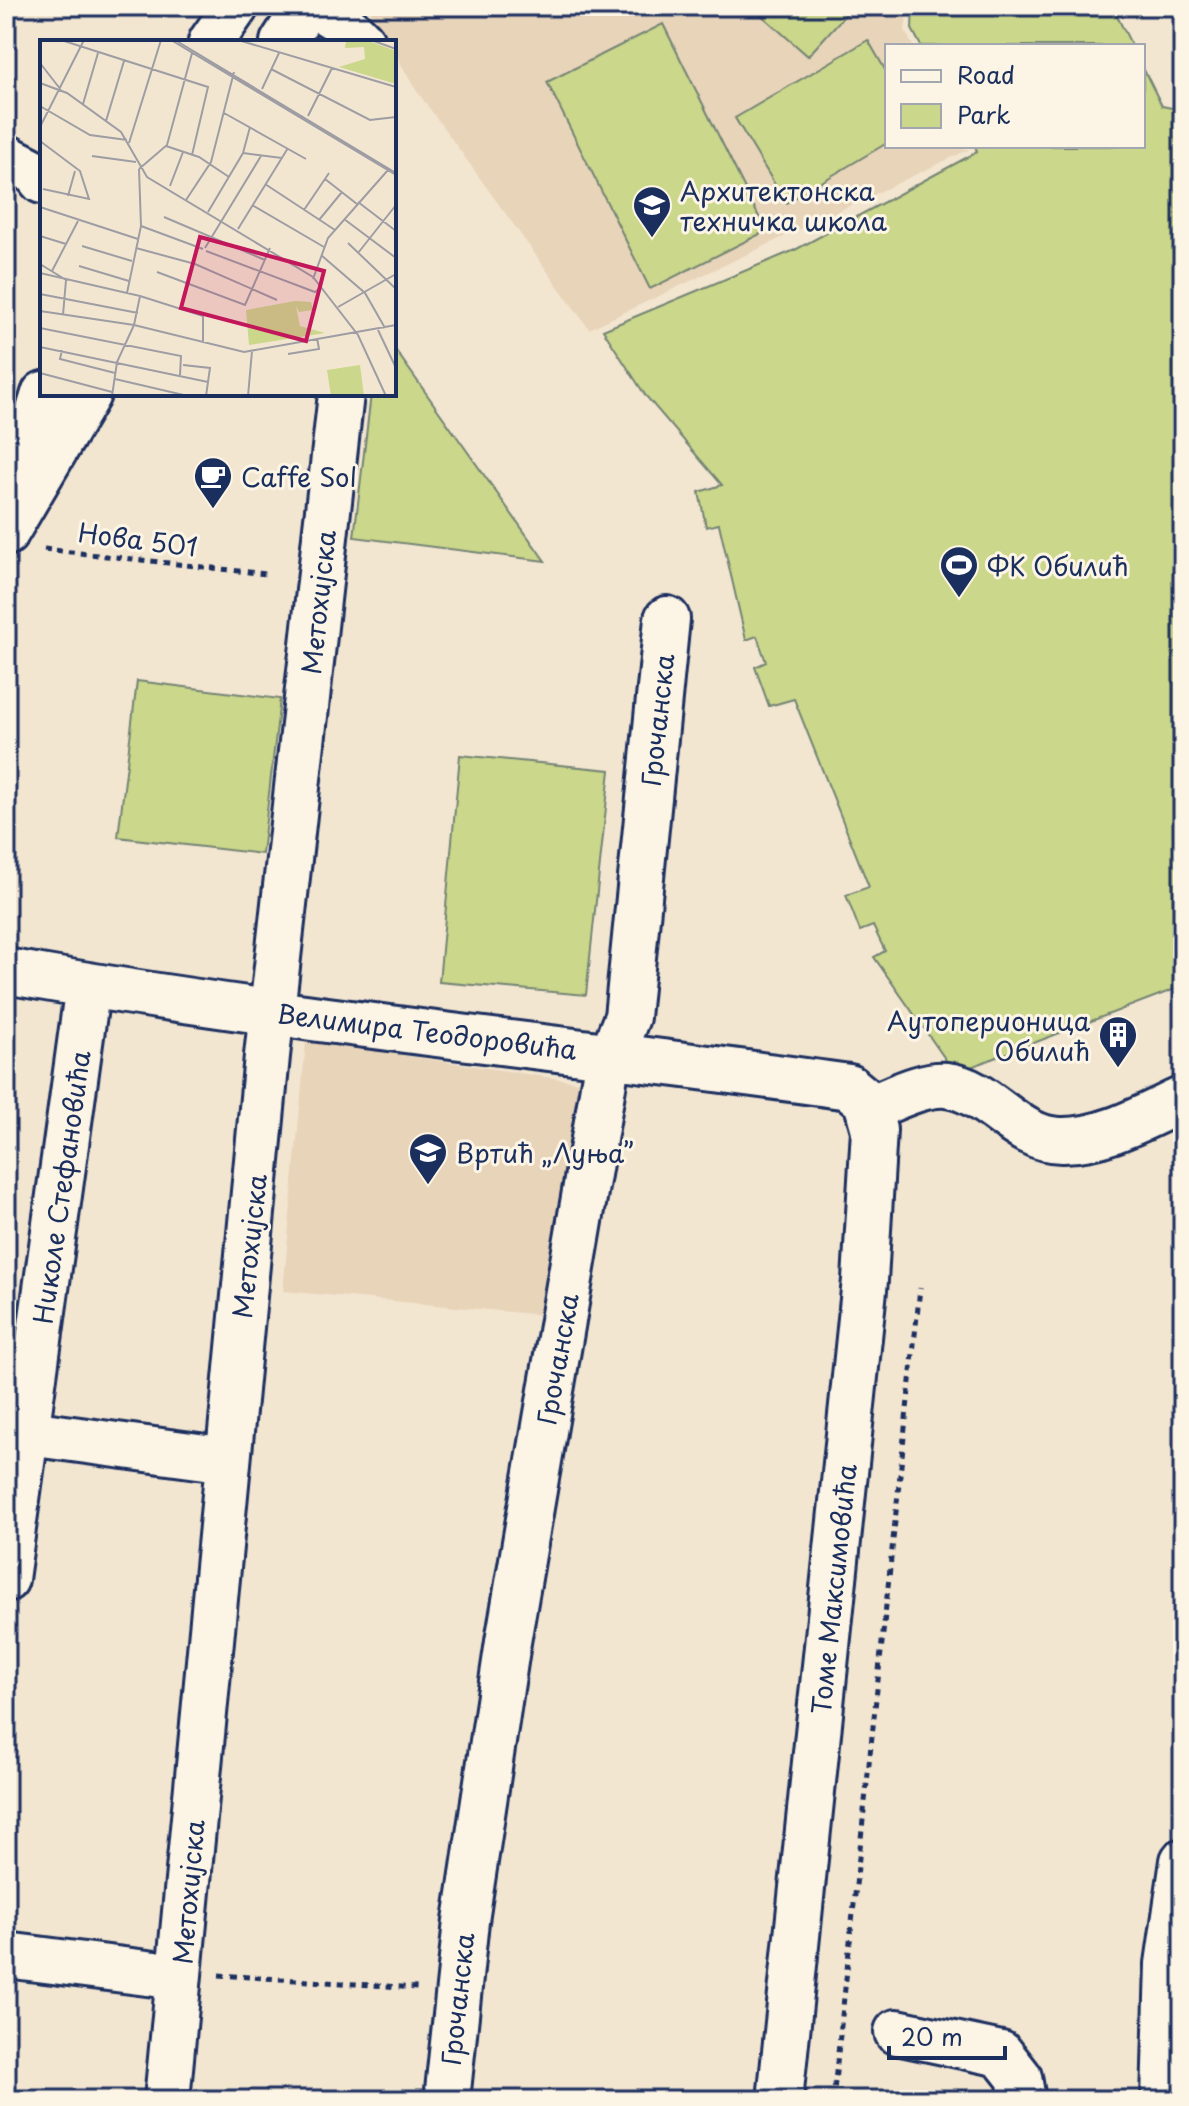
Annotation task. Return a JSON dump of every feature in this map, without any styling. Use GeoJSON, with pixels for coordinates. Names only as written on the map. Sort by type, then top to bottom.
{"type":"FeatureCollection","features":[{"type":"Feature","properties":{"kind":"street"},"geometry":{"type":"LineString","coordinates":[[212,40],[236,6]]}},
{"type":"Feature","properties":{"kind":"street"},"geometry":{"type":"LineString","coordinates":[[284,40],[306,6]]}},
{"type":"Feature","properties":{"kind":"street"},"geometry":{"type":"LineString","coordinates":[[316,6],[342,22],[360,40]]}},
{"type":"Feature","properties":{"kind":"street"},"geometry":{"type":"LineString","coordinates":[[6,149],[40,153]]}},
{"type":"Feature","properties":{"kind":"street"},"geometry":{"type":"LineString","coordinates":[[6,157],[35,172],[40,178]]}},
{"type":"Feature","properties":{"kind":"street"},"geometry":{"type":"LineString","coordinates":[[16,534],[44,396]]}},
{"type":"Feature","properties":{"kind":"street"},"geometry":{"type":"LineString","coordinates":[[16,534],[87,396]]}},
{"type":"Feature","properties":{"kind":"street","name":"Метохијска"},"geometry":{"type":"LineString","coordinates":[[167,2100],[174,1974],[272,1013],[341,396]]}},
{"type":"Feature","properties":{"kind":"street","name":"Грочанска"},"geometry":{"type":"LineString","coordinates":[[447,2100],[457,1991],[508,1642],[612,1053],[627,1017],[667,619]]}},
{"type":"Feature","properties":{"kind":"street","name":"Велимира Теодоровића"},"geometry":{"type":"LineString","coordinates":[[6,971],[272,1013],[612,1053],[859,1097]]}},
{"type":"Feature","properties":{"kind":"street","name":"Николе Стефановића"},"geometry":{"type":"LineString","coordinates":[[6,1579],[88,985]]}},
{"type":"Feature","properties":{"kind":"street"},"geometry":{"type":"LineString","coordinates":[[859,1097],[947,1085],[974,1097],[1022,1129],[1060,1140],[1101,1133],[1183,1099]]}},
{"type":"Feature","properties":{"kind":"street","name":"Томе Максимовића"},"geometry":{"type":"LineString","coordinates":[[780,2100],[865,1280],[874,1130],[859,1097]]}},
{"type":"Feature","properties":{"kind":"street"},"geometry":{"type":"LineString","coordinates":[[28,1433],[228,1460]]}},
{"type":"Feature","properties":{"kind":"street"},"geometry":{"type":"LineString","coordinates":[[1164,2100],[1168,1964],[1183,1861]]}},
{"type":"Feature","properties":{"kind":"street"},"geometry":{"type":"LineString","coordinates":[[6,1955],[174,1974]]}},
{"type":"Feature","properties":{"kind":"street"},"geometry":{"type":"LineString","coordinates":[[897,2032],[1001,2054],[1019,2077],[1023,2100]]}},
{"type":"Feature","properties":{"kind":"path","name":"Нова 501"},"geometry":{"type":"LineString","coordinates":[[16,534],[266,574]]}},
{"type":"Feature","properties":{"kind":"path"},"geometry":{"type":"LineString","coordinates":[[833,2100],[920,1288]]}},
{"type":"Feature","properties":{"kind":"path"},"geometry":{"type":"LineString","coordinates":[[174,1974],[457,1991]]}},
{"type":"Feature","properties":{"kind":"shaded area","name":"Архитектонска техничка школа"},"geometry":{"type":"Polygon","coordinates":[[[368,6],[908,6],[905,31],[912,44],[885,44],[885,148],[970,149],[589,329],[414,87],[396,56],[396,40],[387,40],[368,6]]]}},
{"type":"Feature","properties":{"kind":"shaded area","name":"Вртић „Луња”"},"geometry":{"type":"Polygon","coordinates":[[[306,1041],[580,1082],[543,1315],[283,1291],[306,1041]]]}},
{"type":"Feature","properties":{"kind":"green space"},"geometry":{"type":"Polygon","coordinates":[[[751,6],[853,6],[808,56],[751,6]]]}},
{"type":"Feature","properties":{"kind":"green space"},"geometry":{"type":"Polygon","coordinates":[[[913,6],[1112,6],[1131,44],[920,44],[912,29],[913,6]]]}},
{"type":"Feature","properties":{"kind":"green space"},"geometry":{"type":"Polygon","coordinates":[[[663,24],[766,231],[650,289],[547,82],[663,24]]]}},
{"type":"Feature","properties":{"kind":"green space"},"geometry":{"type":"Polygon","coordinates":[[[868,40],[885,70],[885,144],[786,203],[735,118],[868,40]]]}},
{"type":"Feature","properties":{"kind":"green space","name":"ФК Обилић"},"geometry":{"type":"Polygon","coordinates":[[[1145,72],[1162,106],[1183,110],[1183,986],[955,1073],[874,957],[885,951],[873,926],[860,931],[846,895],[869,887],[794,699],[769,706],[755,667],[766,662],[757,636],[746,640],[719,524],[706,527],[699,492],[722,485],[645,395],[603,330],[795,250],[977,152],[976,148],[1145,148],[1145,72]]]}},
{"type":"Feature","properties":{"kind":"green space"},"geometry":{"type":"Polygon","coordinates":[[[396,351],[545,561],[354,537],[371,396],[396,396],[396,351]]]}},
{"type":"Feature","properties":{"kind":"green space"},"geometry":{"type":"Polygon","coordinates":[[[137,681],[280,699],[262,854],[118,837],[137,681]]]}},
{"type":"Feature","properties":{"kind":"green space"},"geometry":{"type":"Polygon","coordinates":[[[460,755],[610,770],[586,995],[439,982],[460,755]]]}},
{"type":"Feature","properties":{"kind":"place","name":"Архитектонска техничка школа"},"geometry":{"type":"Point","coordinates":[652,239]}},
{"type":"Feature","properties":{"kind":"place","name":"Caffe Sol"},"geometry":{"type":"Point","coordinates":[213,510]}},
{"type":"Feature","properties":{"kind":"place","name":"ФК Обилић"},"geometry":{"type":"Point","coordinates":[959,599]}},
{"type":"Feature","properties":{"kind":"place","name":"Аутоперионица Обилић"},"geometry":{"type":"Point","coordinates":[1118,1069]}},
{"type":"Feature","properties":{"kind":"place","name":"Вртић „Луња”"},"geometry":{"type":"Point","coordinates":[428,1186]}}]}
